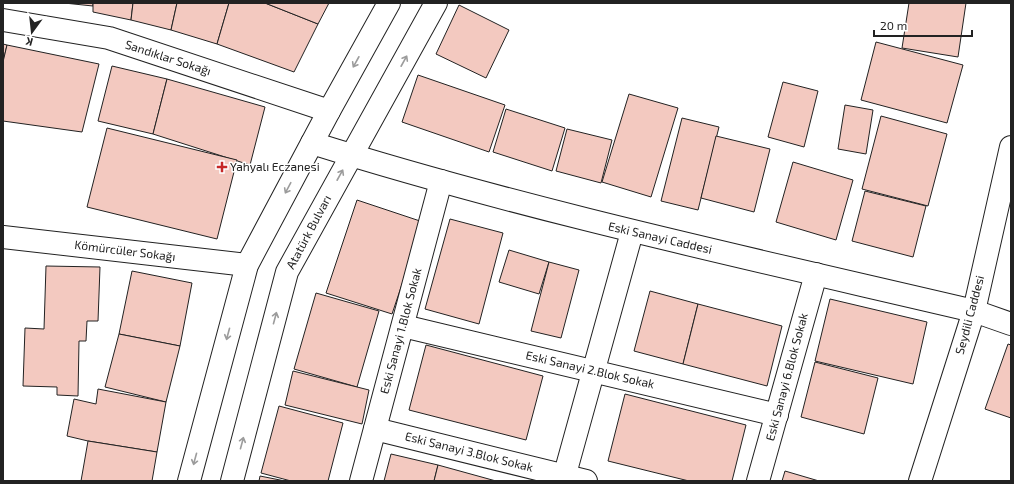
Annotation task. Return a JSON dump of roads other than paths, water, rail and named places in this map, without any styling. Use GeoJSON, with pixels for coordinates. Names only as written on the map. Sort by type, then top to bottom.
{"type":"FeatureCollection","features":[{"type":"Feature","properties":{"kind":"street"},"geometry":{"type":"LineString","coordinates":[[189,481],[247,265],[388,3]]}},
{"type":"Feature","properties":{"kind":"street","name":"Atatürk Bulvarı"},"geometry":{"type":"LineString","coordinates":[[232,481],[287,272],[436,3]]}},
{"type":"Feature","properties":{"kind":"street","name":"Sandıklar Sokağı"},"geometry":{"type":"LineString","coordinates":[[3,20],[109,38],[329,111]]}},
{"type":"Feature","properties":{"kind":"street","name":"Eski Sanayi Caddesi"},"geometry":{"type":"LineString","coordinates":[[312,143],[441,181],[632,232],[974,311],[1011,324]]}},
{"type":"Feature","properties":{"kind":"street","name":"Seydili Caddesi"},"geometry":{"type":"LineString","coordinates":[[920,481],[974,311],[1011,147]]}},
{"type":"Feature","properties":{"kind":"street","name":"Eski Sanayi 1.Blok Sokak"},"geometry":{"type":"LineString","coordinates":[[361,481],[441,181]]}},
{"type":"Feature","properties":{"kind":"street"},"geometry":{"type":"LineString","coordinates":[[564,478],[632,232]]}},
{"type":"Feature","properties":{"kind":"street","name":"Kömürcüler Sokağı"},"geometry":{"type":"LineString","coordinates":[[3,237],[247,265]]}},
{"type":"Feature","properties":{"kind":"street","name":"Eski Sanayi 6.Blok Sokak"},"geometry":{"type":"LineString","coordinates":[[758,481],[816,274]]}},
{"type":"Feature","properties":{"kind":"street","name":"Eski Sanayi 2.Blok Sokak"},"geometry":{"type":"LineString","coordinates":[[402,326],[776,415]]}},
{"type":"Feature","properties":{"kind":"street","name":"Eski Sanayi 3.Blok Sokak"},"geometry":{"type":"LineString","coordinates":[[375,429],[564,478],[586,481]]}},
{"type":"Feature","properties":{"kind":"place","name":"Yahyalı Eczanesi"},"geometry":{"type":"Point","coordinates":[222,167]}}]}
